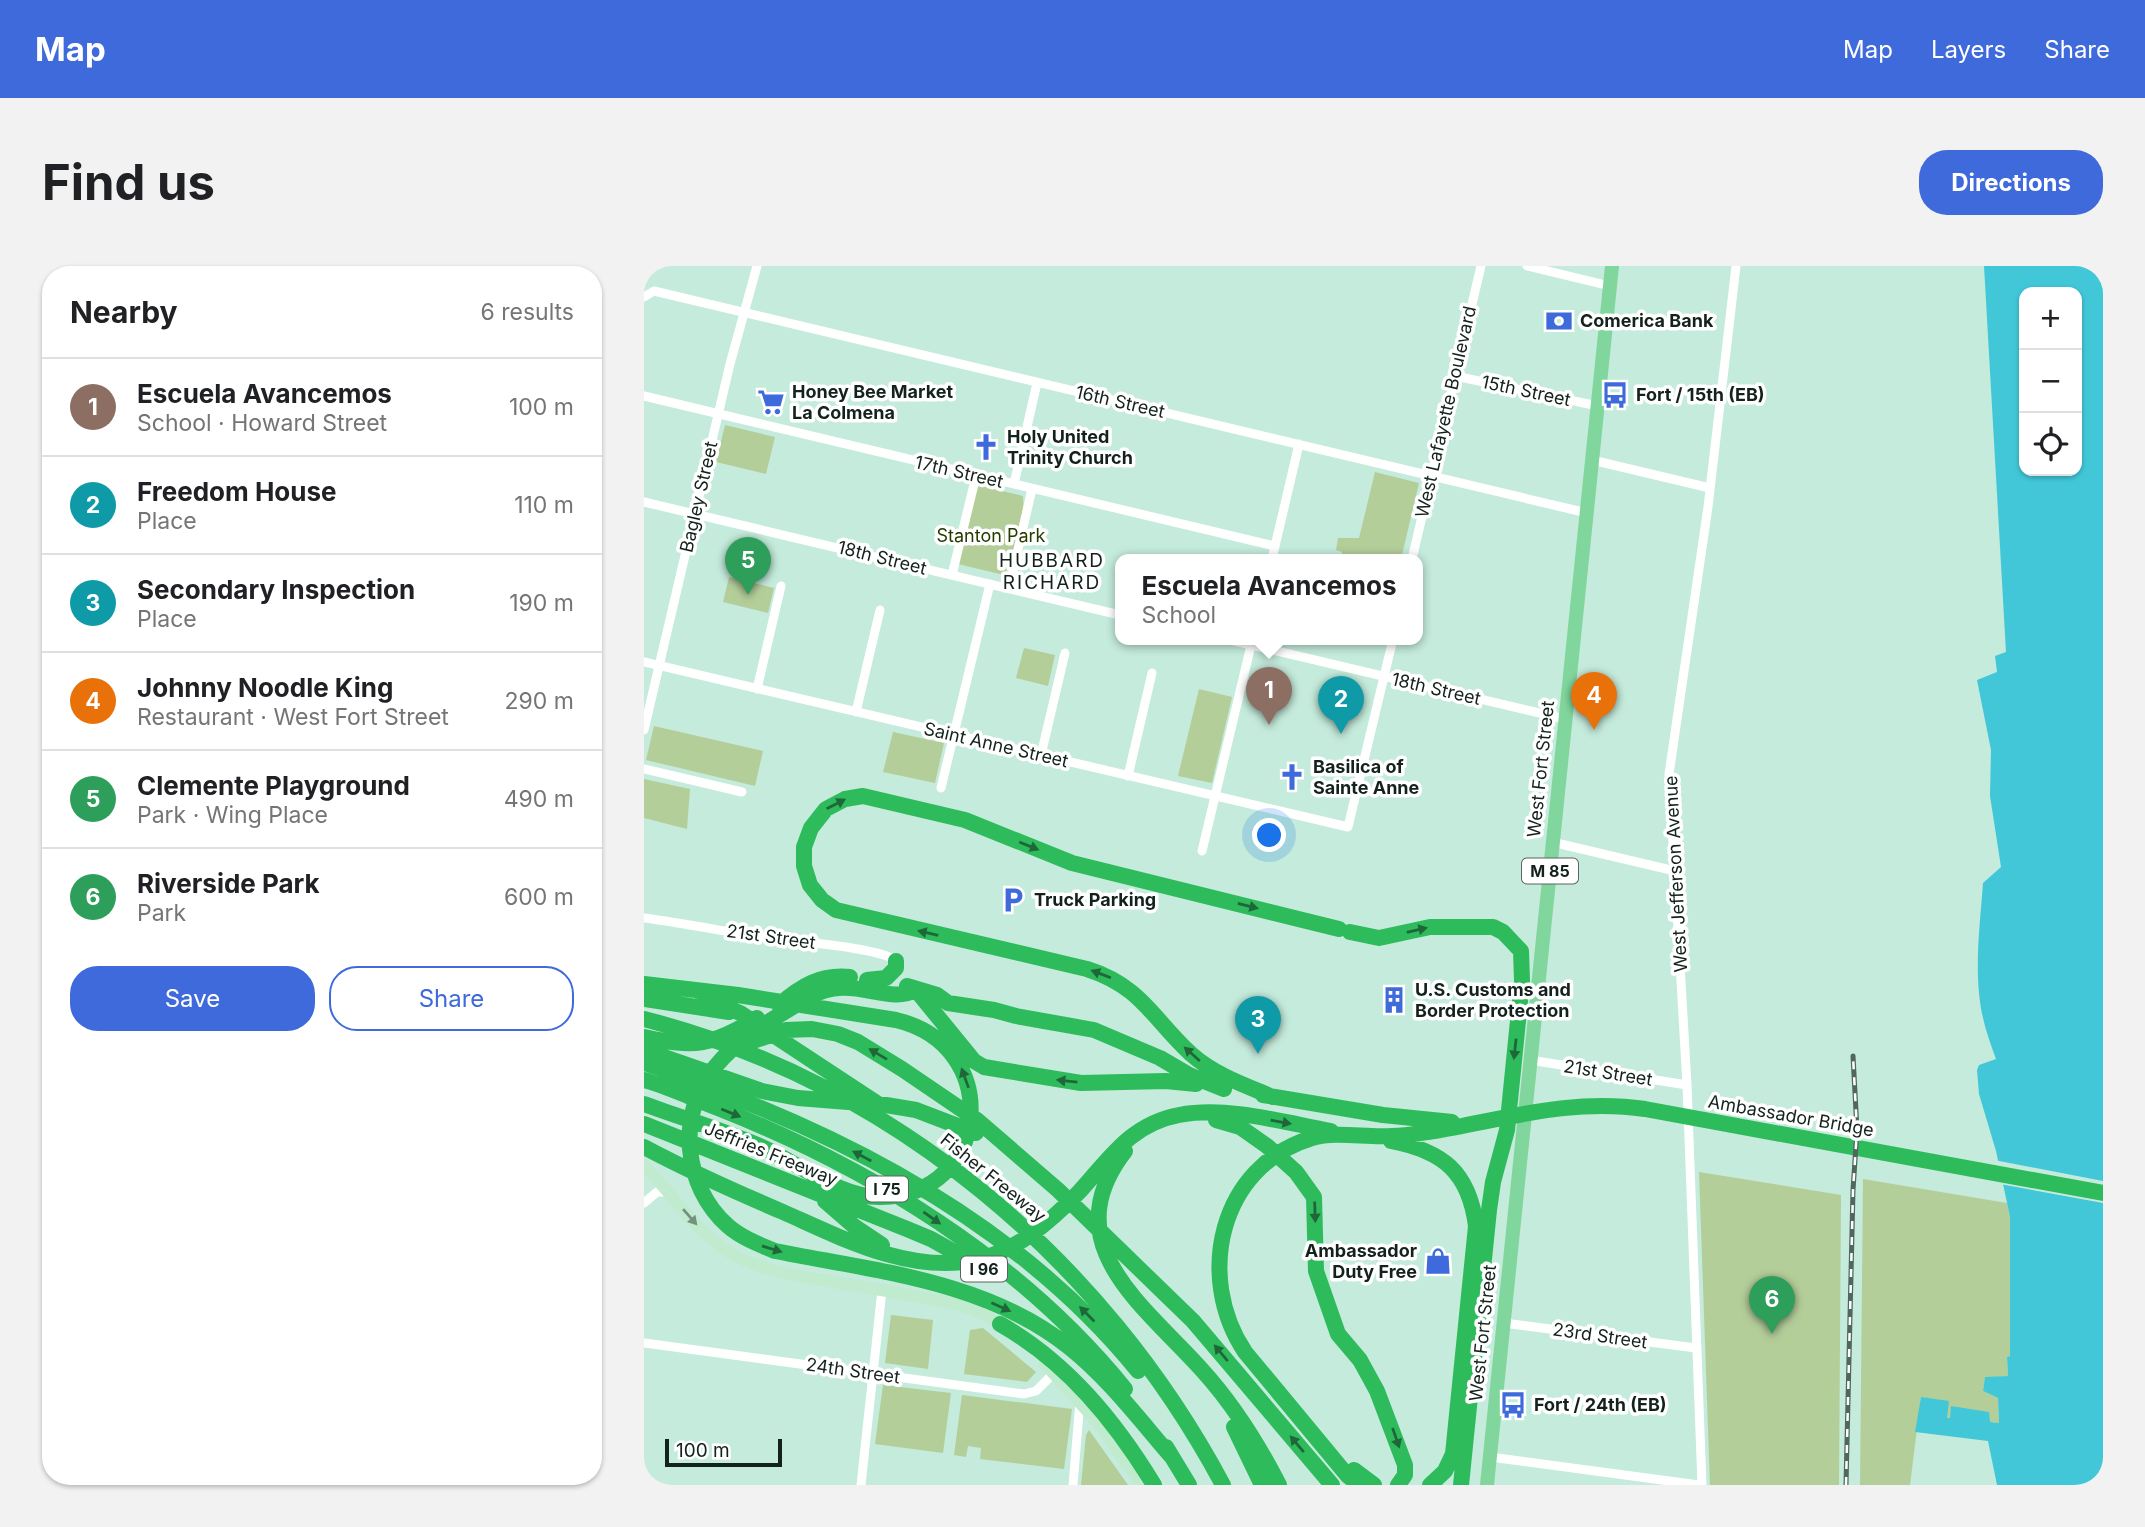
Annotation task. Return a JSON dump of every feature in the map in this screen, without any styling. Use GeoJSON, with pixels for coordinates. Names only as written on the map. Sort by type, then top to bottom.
{"type":"FeatureCollection","features":[{"type":"Feature","properties":{"kind":"highway"},"geometry":{"type":"LineString","coordinates":[[1273,1097],[1226,1078],[1207,1066],[1184,1047],[1126,986],[1097,972],[836,911],[822,900],[806,876],[804,847],[811,828],[826,809],[835,803],[854,796],[872,797],[965,820],[1072,863],[1345,931],[1379,938],[1430,927],[1497,928],[1521,951],[1522,981],[1507,1130],[1493,1182],[1489,1210],[1461,1485]]}},
{"type":"Feature","properties":{"kind":"highway"},"geometry":{"type":"LineString","coordinates":[[867,980],[888,977],[896,968],[897,961]]}},
{"type":"Feature","properties":{"kind":"highway"},"geometry":{"type":"LineString","coordinates":[[897,961],[913,988],[974,1061],[984,1068],[1081,1083],[1175,1081],[1383,1115],[1472,1123]]}},
{"type":"Feature","properties":{"kind":"highway"},"geometry":{"type":"LineString","coordinates":[[644,999],[720,1012],[742,1011],[767,1004],[825,977],[842,976],[913,988],[937,995],[950,1004],[1086,1028],[1142,1050],[1189,1075],[1224,1089]]}},
{"type":"Feature","properties":{"kind":"highway"},"geometry":{"type":"LineString","coordinates":[[644,985],[738,995],[896,1020],[926,1031],[951,1052],[967,1080],[971,1112],[964,1144],[945,1171],[924,1187],[901,1196],[875,1197],[850,1192],[771,1151],[644,1104]]}},
{"type":"Feature","properties":{"kind":"highway"},"geometry":{"type":"LineString","coordinates":[[913,988],[906,996],[845,987],[828,988],[751,1034],[723,1057],[701,1088],[690,1125],[691,1157],[702,1192],[730,1228],[756,1244],[775,1251],[937,1284],[970,1294],[1023,1317],[1057,1338],[1089,1364],[1171,1456]]}},
{"type":"Feature","properties":{"kind":"highway"},"geometry":{"type":"LineString","coordinates":[[681,989],[740,1013],[834,1073],[978,1176],[1013,1217]]}},
{"type":"Feature","properties":{"kind":"highway"},"geometry":{"type":"LineString","coordinates":[[644,1050],[673,1051],[726,1037],[798,989]]}},
{"type":"Feature","properties":{"kind":"highway","name":"Fisher Freeway"},"geometry":{"type":"LineString","coordinates":[[644,1019],[698,1033],[768,1060],[826,1088],[920,1144],[973,1182],[1077,1280],[1134,1348],[1185,1420],[1223,1483]]}},
{"type":"Feature","properties":{"kind":"highway"},"geometry":{"type":"LineString","coordinates":[[723,1057],[758,1038],[786,1030],[813,1029],[859,1042],[932,1088],[977,1120],[1075,1205],[1192,1321],[1332,1485]]}},
{"type":"Feature","properties":{"kind":"highway"},"geometry":{"type":"LineString","coordinates":[[644,1037],[762,1091],[886,1105],[928,1114],[977,1133],[1032,1167]]}},
{"type":"Feature","properties":{"kind":"highway"},"geometry":{"type":"LineString","coordinates":[[644,1063],[772,1111],[808,1128],[903,1177],[985,1228],[1052,1280],[1102,1329],[1142,1375],[1223,1483]]}},
{"type":"Feature","properties":{"kind":"highway","name":"I 75"},"geometry":{"type":"LineString","coordinates":[[644,1080],[782,1135],[898,1195],[1020,1283],[1096,1354],[1140,1408],[1189,1485]]}},
{"type":"Feature","properties":{"kind":"highway","name":"Ambassador Bridge"},"geometry":{"type":"LineString","coordinates":[[1472,1123],[1564,1107],[1624,1106],[2103,1193]]}},
{"type":"Feature","properties":{"kind":"highway"},"geometry":{"type":"LineString","coordinates":[[1189,1114],[1240,1127],[1267,1146],[1296,1172],[1314,1197],[1315,1271],[1338,1335],[1360,1360],[1384,1405],[1405,1465],[1405,1475],[1398,1485]]}},
{"type":"Feature","properties":{"kind":"highway"},"geometry":{"type":"LineString","coordinates":[[644,1147],[733,1190],[889,1255],[921,1261],[961,1262],[986,1257],[1019,1243],[1079,1192],[1121,1144],[1165,1118],[1189,1114],[1233,1114],[1410,1145],[1438,1156],[1462,1182],[1473,1207],[1476,1226],[1452,1457],[1445,1471],[1430,1485]]}},
{"type":"Feature","properties":{"kind":"highway"},"geometry":{"type":"LineString","coordinates":[[1374,1485],[1362,1478],[1245,1352],[1228,1320],[1221,1297],[1218,1270],[1224,1229],[1246,1185],[1274,1157],[1296,1145],[1329,1135],[1391,1136],[1472,1123]]}},
{"type":"Feature","properties":{"kind":"highway","name":"Jeffries Freeway"},"geometry":{"type":"LineString","coordinates":[[644,1124],[931,1239],[984,1269],[1096,1354]]}},
{"type":"Feature","properties":{"kind":"highway"},"geometry":{"type":"LineString","coordinates":[[1144,1128],[1123,1154],[1110,1176],[1103,1196],[1099,1228],[1103,1249],[1112,1270],[1161,1328],[1236,1430],[1262,1485]]}},
{"type":"Feature","properties":{"kind":"highway"},"geometry":{"type":"LineString","coordinates":[[742,1139],[782,1165],[871,1239],[890,1250],[921,1261]]}},
{"type":"Feature","properties":{"kind":"highway"},"geometry":{"type":"LineString","coordinates":[[1000,1325],[1027,1340],[1091,1397],[1154,1485]]}},
{"type":"Feature","properties":{"kind":"highway"},"geometry":{"type":"LineString","coordinates":[[1161,1328],[1203,1371],[1232,1409],[1257,1445],[1279,1485]]}},
{"type":"Feature","properties":{"kind":"highway"},"geometry":{"type":"LineString","coordinates":[[1286,1394],[1346,1475],[1359,1485]]}},
{"type":"Feature","properties":{"kind":"main road","name":"West Fort Street"},"geometry":{"type":"LineString","coordinates":[[1487,1485],[1612,266]]}},
{"type":"Feature","properties":{"kind":"street","name":"Bagley Street"},"geometry":{"type":"LineString","coordinates":[[644,730],[757,266]]}},
{"type":"Feature","properties":{"kind":"street","name":"West Lafayette Boulevard"},"geometry":{"type":"LineString","coordinates":[[1413,554],[1481,266]]}},
{"type":"Feature","properties":{"kind":"street"},"geometry":{"type":"LineString","coordinates":[[1527,266],[1610,286]]}},
{"type":"Feature","properties":{"kind":"street","name":"West Jefferson Avenue"},"geometry":{"type":"LineString","coordinates":[[1700,1485],[1687,1086],[1669,774],[1710,488],[1736,266]]}},
{"type":"Feature","properties":{"kind":"street","name":"16th Street"},"geometry":{"type":"LineString","coordinates":[[644,297],[654,291],[1587,513]]}},
{"type":"Feature","properties":{"kind":"street","name":"15th Street"},"geometry":{"type":"LineString","coordinates":[[1455,376],[1598,407]]}},
{"type":"Feature","properties":{"kind":"street"},"geometry":{"type":"LineString","coordinates":[[1014,484],[1037,383]]}},
{"type":"Feature","properties":{"kind":"street","name":"17th Street"},"geometry":{"type":"LineString","coordinates":[[644,396],[1275,546]]}},
{"type":"Feature","properties":{"kind":"street"},"geometry":{"type":"LineString","coordinates":[[1273,554],[1299,444]]}},
{"type":"Feature","properties":{"kind":"street"},"geometry":{"type":"LineString","coordinates":[[1592,460],[1710,488]]}},
{"type":"Feature","properties":{"kind":"street"},"geometry":{"type":"LineString","coordinates":[[952,575],[975,476]]}},
{"type":"Feature","properties":{"kind":"street"},"geometry":{"type":"LineString","coordinates":[[1009,589],[1032,489]]}},
{"type":"Feature","properties":{"kind":"street","name":"18th Street"},"geometry":{"type":"LineString","coordinates":[[644,502],[1115,614]]}},
{"type":"Feature","properties":{"kind":"street"},"geometry":{"type":"LineString","coordinates":[[942,788],[990,584]]}},
{"type":"Feature","properties":{"kind":"street"},"geometry":{"type":"LineString","coordinates":[[757,689],[781,586]]}},
{"type":"Feature","properties":{"kind":"street"},"geometry":{"type":"LineString","coordinates":[[856,712],[880,610]]}},
{"type":"Feature","properties":{"kind":"street"},"geometry":{"type":"LineString","coordinates":[[1202,851],[1251,645]]}},
{"type":"Feature","properties":{"kind":"street","name":"18th Street"},"geometry":{"type":"LineString","coordinates":[[1264,645],[1565,719]]}},
{"type":"Feature","properties":{"kind":"street"},"geometry":{"type":"LineString","coordinates":[[1384,676],[1391,645]]}},
{"type":"Feature","properties":{"kind":"street"},"geometry":{"type":"LineString","coordinates":[[1041,755],[1065,653]]}},
{"type":"Feature","properties":{"kind":"street","name":"Saint Anne Street"},"geometry":{"type":"LineString","coordinates":[[644,662],[1348,827],[1384,676]]}},
{"type":"Feature","properties":{"kind":"street"},"geometry":{"type":"LineString","coordinates":[[1128,776],[1152,673]]}},
{"type":"Feature","properties":{"kind":"street"},"geometry":{"type":"LineString","coordinates":[[644,769],[742,792]]}},
{"type":"Feature","properties":{"kind":"street"},"geometry":{"type":"LineString","coordinates":[[1552,842],[1675,871]]}},
{"type":"Feature","properties":{"kind":"street","name":"21st Street"},"geometry":{"type":"LineString","coordinates":[[644,918],[854,949],[887,955],[897,961]]}},
{"type":"Feature","properties":{"kind":"street","name":"21st Street"},"geometry":{"type":"LineString","coordinates":[[1530,1060],[1687,1086]]}},
{"type":"Feature","properties":{"kind":"street"},"geometry":{"type":"LineString","coordinates":[[644,1166],[712,1239],[739,1258],[794,1275],[943,1301],[973,1309],[1000,1325],[1054,1373],[1080,1401],[1140,1481]]}},
{"type":"Feature","properties":{"kind":"street"},"geometry":{"type":"LineString","coordinates":[[644,1203],[657,1192],[668,1192]]}},
{"type":"Feature","properties":{"kind":"street"},"geometry":{"type":"LineString","coordinates":[[861,1485],[882,1290]]}},
{"type":"Feature","properties":{"kind":"street","name":"23rd Street"},"geometry":{"type":"LineString","coordinates":[[1504,1323],[1696,1348]]}},
{"type":"Feature","properties":{"kind":"street","name":"24th Street"},"geometry":{"type":"LineString","coordinates":[[644,1343],[1024,1394],[1036,1391],[1054,1373]]}},
{"type":"Feature","properties":{"kind":"street"},"geometry":{"type":"LineString","coordinates":[[1073,1485],[1080,1401]]}},
{"type":"Feature","properties":{"kind":"street"},"geometry":{"type":"LineString","coordinates":[[1078,1430],[1087,1423],[1098,1423]]}},
{"type":"Feature","properties":{"kind":"street"},"geometry":{"type":"LineString","coordinates":[[1490,1457],[1700,1485]]}},
{"type":"Feature","properties":{"kind":"green space"},"geometry":{"type":"Polygon","coordinates":[[[725,425],[775,437],[766,474],[716,462],[725,425]]]}},
{"type":"Feature","properties":{"kind":"green space"},"geometry":{"type":"Polygon","coordinates":[[[1375,472],[1419,483],[1402,554],[1342,554],[1336,550],[1338,538],[1359,538],[1375,472]]]}},
{"type":"Feature","properties":{"kind":"green space","name":"Stanton Park"},"geometry":{"type":"Polygon","coordinates":[[[977,485],[1023,496],[1019,537],[1004,575],[958,564],[977,485]]]}},
{"type":"Feature","properties":{"kind":"green space"},"geometry":{"type":"Polygon","coordinates":[[[729,577],[774,588],[768,613],[723,602],[729,577]]]}},
{"type":"Feature","properties":{"kind":"green space"},"geometry":{"type":"Polygon","coordinates":[[[1024,648],[1055,655],[1048,686],[1016,678],[1024,648]]]}},
{"type":"Feature","properties":{"kind":"green space"},"geometry":{"type":"Polygon","coordinates":[[[1199,689],[1232,697],[1212,783],[1178,776],[1199,689]]]}},
{"type":"Feature","properties":{"kind":"green space"},"geometry":{"type":"Polygon","coordinates":[[[654,726],[763,751],[755,786],[646,760],[654,726]]]}},
{"type":"Feature","properties":{"kind":"green space"},"geometry":{"type":"Polygon","coordinates":[[[893,732],[944,743],[935,783],[883,772],[893,732]]]}},
{"type":"Feature","properties":{"kind":"green space"},"geometry":{"type":"Polygon","coordinates":[[[644,779],[690,789],[687,829],[644,818],[644,779]]]}},
{"type":"Feature","properties":{"kind":"green space"},"geometry":{"type":"Polygon","coordinates":[[[1699,1172],[1841,1195],[1839,1485],[1710,1485],[1699,1172]]]}},
{"type":"Feature","properties":{"kind":"green space"},"geometry":{"type":"Polygon","coordinates":[[[1863,1179],[2007,1203],[2010,1217],[2008,1376],[1985,1378],[1983,1391],[1998,1398],[1999,1423],[1990,1422],[1952,1406],[1950,1419],[1946,1418],[1921,1397],[1910,1485],[1860,1485],[1863,1179]]]}},
{"type":"Feature","properties":{"kind":"green space"},"geometry":{"type":"Polygon","coordinates":[[[891,1315],[933,1320],[928,1369],[885,1363],[891,1315]]]}},
{"type":"Feature","properties":{"kind":"green space"},"geometry":{"type":"Polygon","coordinates":[[[983,1328],[1036,1372],[1027,1382],[964,1374],[970,1330],[983,1328]]]}},
{"type":"Feature","properties":{"kind":"green space"},"geometry":{"type":"Polygon","coordinates":[[[883,1385],[951,1393],[943,1453],[875,1444],[883,1385]]]}},
{"type":"Feature","properties":{"kind":"green space"},"geometry":{"type":"Polygon","coordinates":[[[962,1395],[1072,1409],[1064,1469],[980,1459],[981,1448],[968,1446],[966,1457],[954,1455],[962,1395]]]}},
{"type":"Feature","properties":{"kind":"green space"},"geometry":{"type":"Polygon","coordinates":[[[1089,1430],[1128,1485],[1081,1485],[1086,1435],[1089,1430]]]}},
{"type":"Feature","properties":{"kind":"water"},"geometry":{"type":"Polygon","coordinates":[[[1984,266],[2103,266],[2103,1485],[1997,1485],[1988,1441],[1915,1432],[1921,1397],[1949,1401],[1947,1418],[1950,1418],[1951,1406],[1989,1412],[1990,1422],[1999,1423],[1998,1398],[1983,1391],[1985,1377],[2008,1376],[2010,1217],[1996,1151],[1979,1094],[1977,1070],[1979,1065],[1996,1059],[1980,1002],[1978,950],[1983,883],[2001,867],[1990,796],[1991,750],[1977,680],[1997,672],[1995,656],[2006,652],[1984,266]]]}},
{"type":"Feature","properties":{"kind":"pier"},"geometry":{"type":"Polygon","coordinates":[[[1994,1160],[2103,1181],[2103,1203],[2000,1184],[1994,1160]]]}},
{"type":"Feature","properties":{"kind":"railway"},"geometry":{"type":"LineString","coordinates":[[1846,1485],[1853,1190],[1857,1130],[1853,1056]]}},
{"type":"Feature","properties":{"kind":"place","name":"Comerica Bank"},"geometry":{"type":"Point","coordinates":[1559,321]}},
{"type":"Feature","properties":{"kind":"place","name":"Fort / 15th (EB)"},"geometry":{"type":"Point","coordinates":[1615,395]}},
{"type":"Feature","properties":{"kind":"place","name":"Honey Bee Market La Colmena"},"geometry":{"type":"Point","coordinates":[771,402]}},
{"type":"Feature","properties":{"kind":"place","name":"Holy United Trinity Church"},"geometry":{"type":"Point","coordinates":[986,447]}},
{"type":"Feature","properties":{"kind":"place","name":"Clemente Playground"},"geometry":{"type":"Point","coordinates":[748,595]}},
{"type":"Feature","properties":{"kind":"place","name":"Escuela Avancemos"},"geometry":{"type":"Point","coordinates":[1269,725]}},
{"type":"Feature","properties":{"kind":"place","name":"Johnny Noodle King"},"geometry":{"type":"Point","coordinates":[1594,730]}},
{"type":"Feature","properties":{"kind":"place","name":"Freedom House"},"geometry":{"type":"Point","coordinates":[1341,734]}},
{"type":"Feature","properties":{"kind":"place","name":"Basilica of Sainte Anne"},"geometry":{"type":"Point","coordinates":[1292,777]}},
{"type":"Feature","properties":{"kind":"place","name":"Truck Parking"},"geometry":{"type":"Point","coordinates":[1013,900]}},
{"type":"Feature","properties":{"kind":"place","name":"U.S. Customs and Border Protection"},"geometry":{"type":"Point","coordinates":[1394,1000]}},
{"type":"Feature","properties":{"kind":"place","name":"Secondary Inspection"},"geometry":{"type":"Point","coordinates":[1258,1054]}},
{"type":"Feature","properties":{"kind":"place","name":"Ambassador Duty Free"},"geometry":{"type":"Point","coordinates":[1438,1261]}},
{"type":"Feature","properties":{"kind":"place","name":"Riverside Park"},"geometry":{"type":"Point","coordinates":[1772,1334]}},
{"type":"Feature","properties":{"kind":"place","name":"Fort / 24th (EB)"},"geometry":{"type":"Point","coordinates":[1513,1405]}},
{"type":"Feature","properties":{"kind":"district","name":"HUBBARD RICHARD"},"geometry":{"type":"Point","coordinates":[1052,571]}}]}
